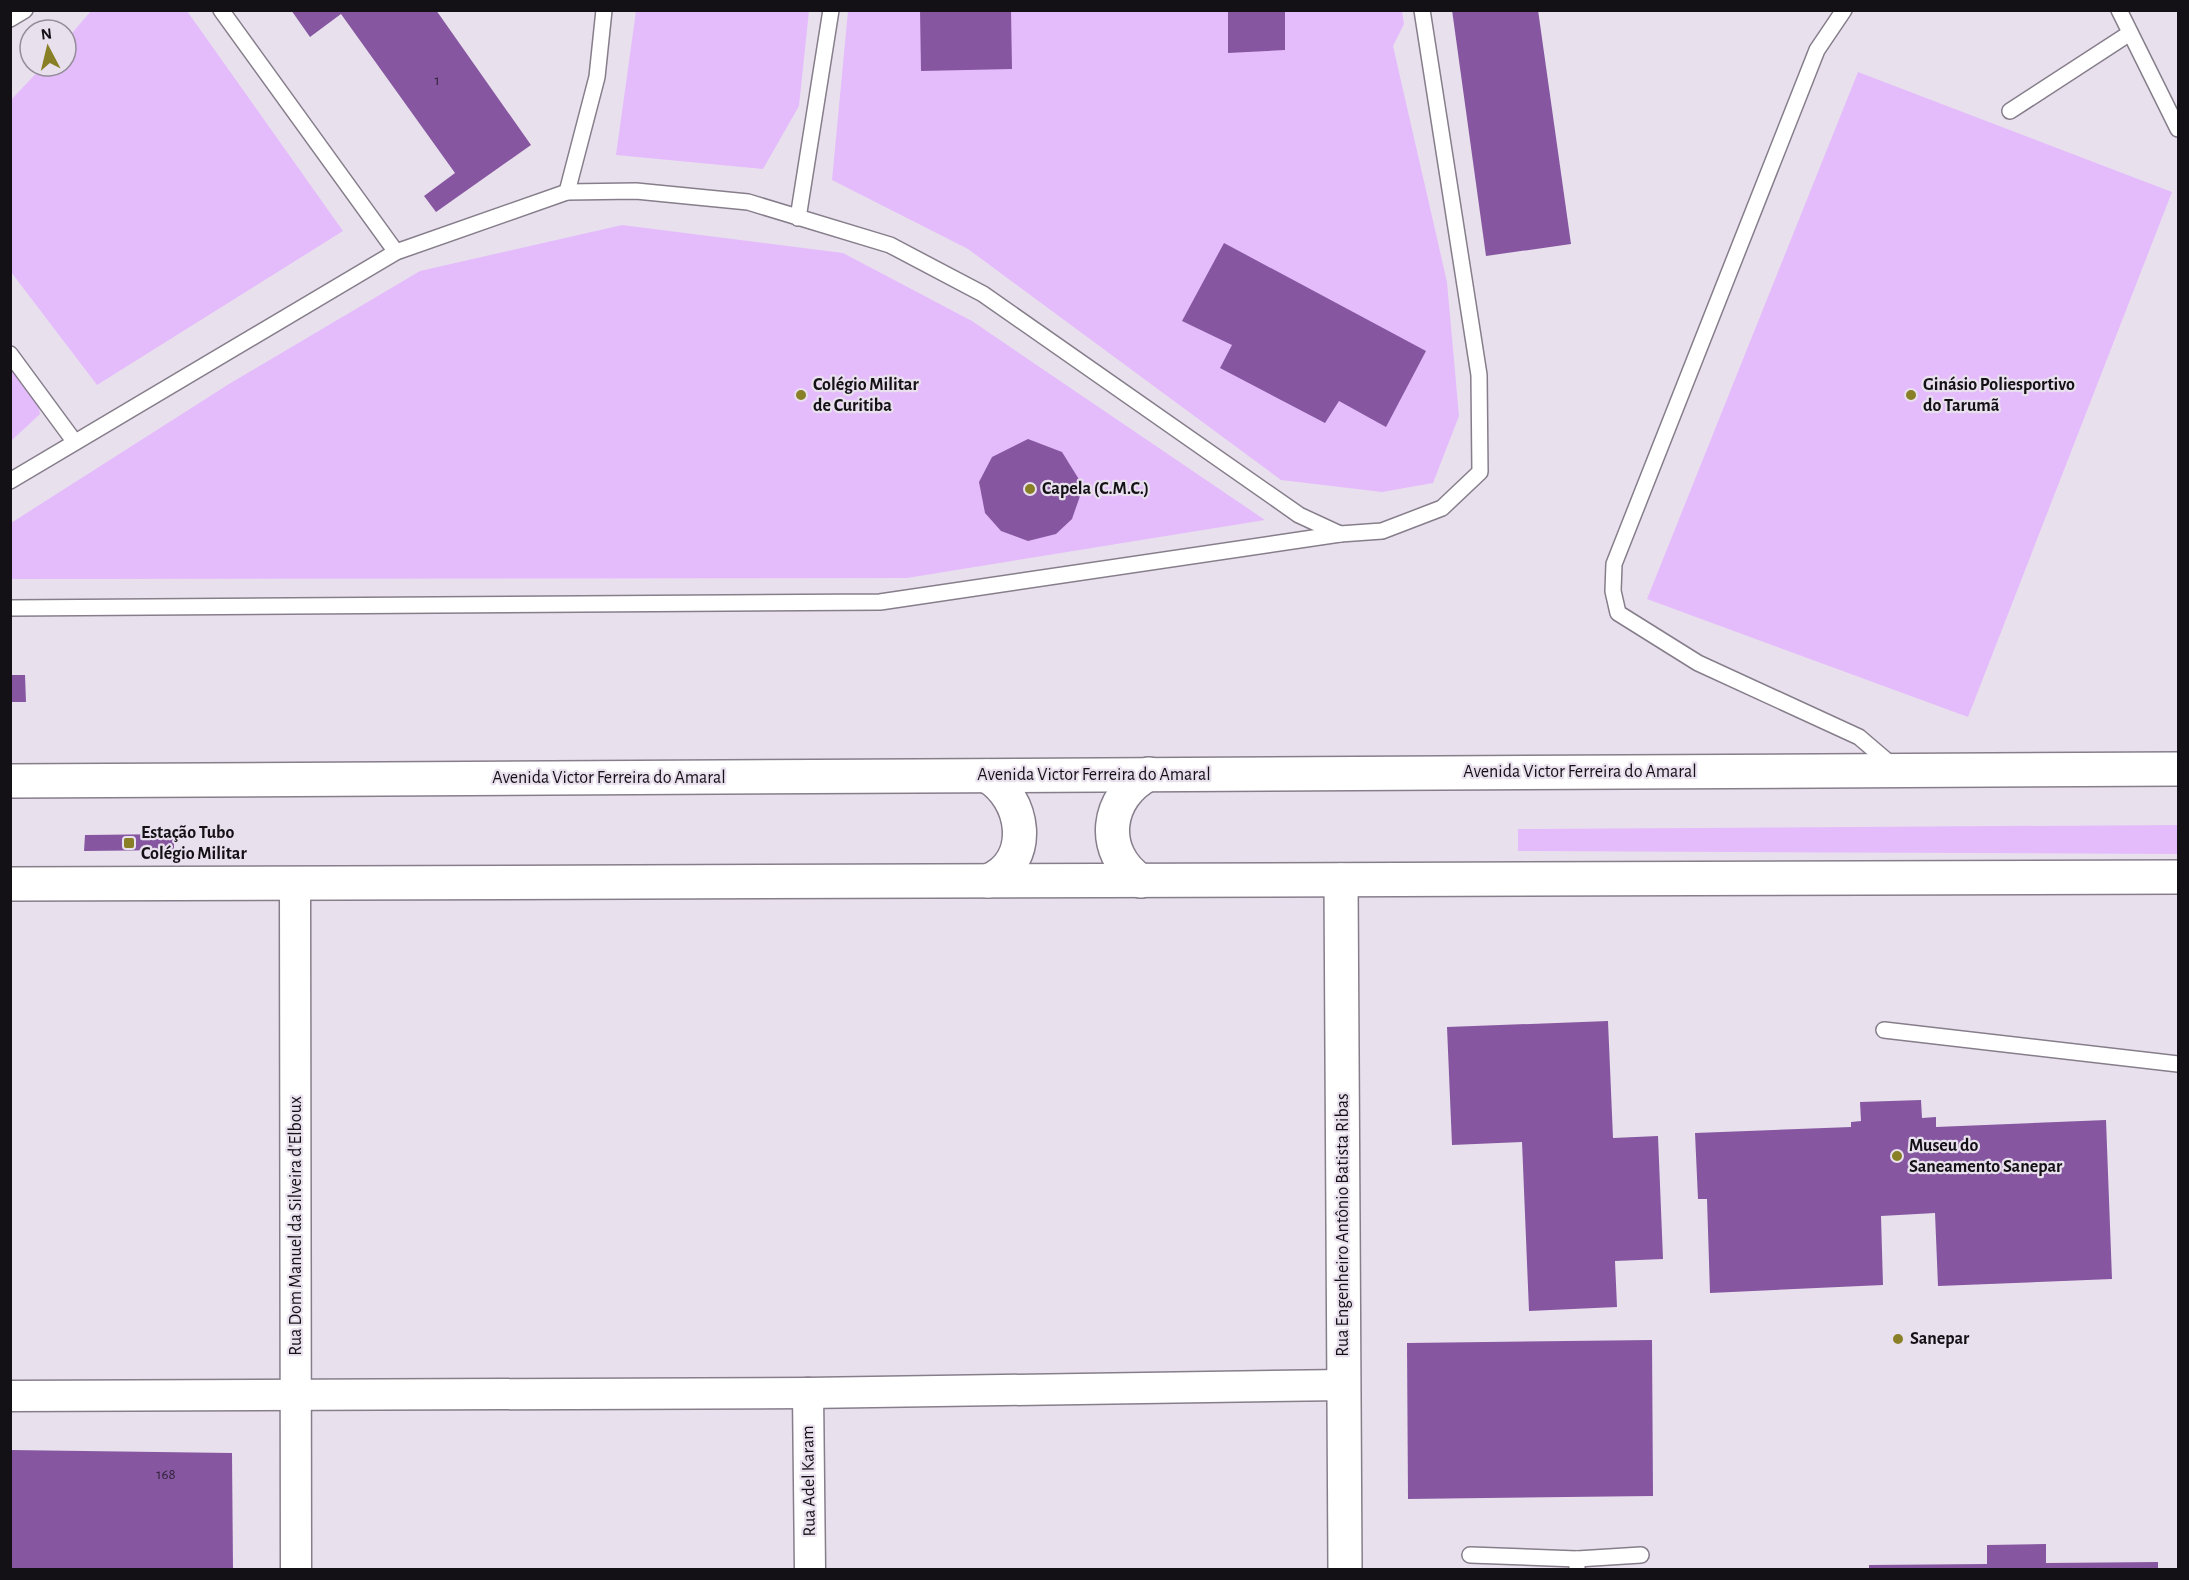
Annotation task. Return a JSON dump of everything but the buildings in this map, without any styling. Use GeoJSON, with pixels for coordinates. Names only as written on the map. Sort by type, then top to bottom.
{"type":"FeatureCollection","features":[{"type":"Feature","properties":{"kind":"main road","name":"Avenida Victor Ferreira do Amaral"},"geometry":{"type":"LineString","coordinates":[[10,781],[2178,769]]}},
{"type":"Feature","properties":{"kind":"main road"},"geometry":{"type":"LineString","coordinates":[[1140,880],[1118,857],[1112,825],[1123,795],[1137,781],[1149,774]]}},
{"type":"Feature","properties":{"kind":"main road"},"geometry":{"type":"LineString","coordinates":[[987,776],[1004,788],[1012,799],[1020,819],[1021,832],[1018,846],[1009,864],[1000,874],[988,881]]}},
{"type":"Feature","properties":{"kind":"main road"},"geometry":{"type":"LineString","coordinates":[[10,884],[2178,877]]}},
{"type":"Feature","properties":{"kind":"main road","name":"Rua Engenheiro Antônio Batista Ribas"},"geometry":{"type":"LineString","coordinates":[[1341,880],[1345,1569]]}},
{"type":"Feature","properties":{"kind":"street","name":"Rua Dom Manuel da Silveira d'Elboux"},"geometry":{"type":"LineString","coordinates":[[295,883],[296,1569]]}},
{"type":"Feature","properties":{"kind":"street"},"geometry":{"type":"LineString","coordinates":[[10,1396],[808,1393],[1344,1385]]}},
{"type":"Feature","properties":{"kind":"street","name":"Rua Adel Karam"},"geometry":{"type":"LineString","coordinates":[[808,1393],[810,1569]]}},
{"type":"Feature","properties":{"kind":"lane"},"geometry":{"type":"LineString","coordinates":[[10,19],[25,10]]}},
{"type":"Feature","properties":{"kind":"lane"},"geometry":{"type":"LineString","coordinates":[[221,10],[396,252]]}},
{"type":"Feature","properties":{"kind":"lane"},"geometry":{"type":"LineString","coordinates":[[567,192],[597,76],[604,10]]}},
{"type":"Feature","properties":{"kind":"lane"},"geometry":{"type":"LineString","coordinates":[[798,218],[831,10]]}},
{"type":"Feature","properties":{"kind":"lane"},"geometry":{"type":"LineString","coordinates":[[10,608],[880,602],[1340,534],[1382,531],[1442,508],[1480,472],[1479,375],[1422,10]]}},
{"type":"Feature","properties":{"kind":"lane"},"geometry":{"type":"LineString","coordinates":[[1844,10],[1830,28],[1813,61],[1614,564],[1612,591],[1618,614],[1698,663],[1859,737],[1897,770]]}},
{"type":"Feature","properties":{"kind":"lane"},"geometry":{"type":"LineString","coordinates":[[2119,10],[2178,129]]}},
{"type":"Feature","properties":{"kind":"lane"},"geometry":{"type":"LineString","coordinates":[[2010,111],[2130,33]]}},
{"type":"Feature","properties":{"kind":"lane"},"geometry":{"type":"LineString","coordinates":[[10,481],[396,252],[567,192],[636,191],[748,202],[890,245],[982,294],[1265,494],[1299,515],[1340,534]]}},
{"type":"Feature","properties":{"kind":"lane"},"geometry":{"type":"LineString","coordinates":[[10,354],[74,441]]}},
{"type":"Feature","properties":{"kind":"lane"},"geometry":{"type":"LineString","coordinates":[[1884,1030],[2178,1064]]}},
{"type":"Feature","properties":{"kind":"lane"},"geometry":{"type":"LineString","coordinates":[[1470,1555],[1577,1564],[1641,1555]]}},
{"type":"Feature","properties":{"kind":"shaded area"},"geometry":{"type":"Polygon","coordinates":[[[91,11],[187,11],[343,231],[97,385],[11,272],[11,100],[32,78],[78,78],[78,26],[91,11]]]}},
{"type":"Feature","properties":{"kind":"shaded area"},"geometry":{"type":"Polygon","coordinates":[[[636,11],[809,11],[799,106],[763,169],[616,155],[636,11]]]}},
{"type":"Feature","properties":{"kind":"shaded area"},"geometry":{"type":"Polygon","coordinates":[[[848,11],[1402,11],[1404,24],[1393,46],[1447,282],[1459,416],[1433,483],[1382,492],[1281,480],[968,249],[832,180],[848,11]]]}},
{"type":"Feature","properties":{"kind":"shaded area","name":"Ginásio Poliesportivo do Tarumã"},"geometry":{"type":"Polygon","coordinates":[[[1858,72],[2172,192],[1968,717],[1647,599],[1858,72]]]}},
{"type":"Feature","properties":{"kind":"shaded area"},"geometry":{"type":"Polygon","coordinates":[[[622,225],[843,253],[972,321],[1265,520],[907,578],[11,579],[11,523],[229,384],[420,271],[622,225]]]}},
{"type":"Feature","properties":{"kind":"shaded area"},"geometry":{"type":"Polygon","coordinates":[[[11,360],[37,396],[40,414],[11,441],[11,360]]]}},
{"type":"Feature","properties":{"kind":"shaded area"},"geometry":{"type":"Polygon","coordinates":[[[2178,825],[2178,854],[1518,851],[1518,829],[2178,825]]]}},
{"type":"Feature","properties":{"kind":"place","name":"Colégio Militar de Curitiba"},"geometry":{"type":"Point","coordinates":[801,395]}},
{"type":"Feature","properties":{"kind":"place","name":"Ginásio Poliesportivo do Tarumã"},"geometry":{"type":"Point","coordinates":[1911,395]}},
{"type":"Feature","properties":{"kind":"place","name":"Capela (C.M.C.)"},"geometry":{"type":"Point","coordinates":[1030,489]}},
{"type":"Feature","properties":{"kind":"place","name":"Estação Tubo Colégio Militar"},"geometry":{"type":"Point","coordinates":[129,843]}},
{"type":"Feature","properties":{"kind":"place","name":"Museu do Saneamento Sanepar"},"geometry":{"type":"Point","coordinates":[1897,1156]}},
{"type":"Feature","properties":{"kind":"place","name":"Sanepar"},"geometry":{"type":"Point","coordinates":[1898,1339]}}]}
